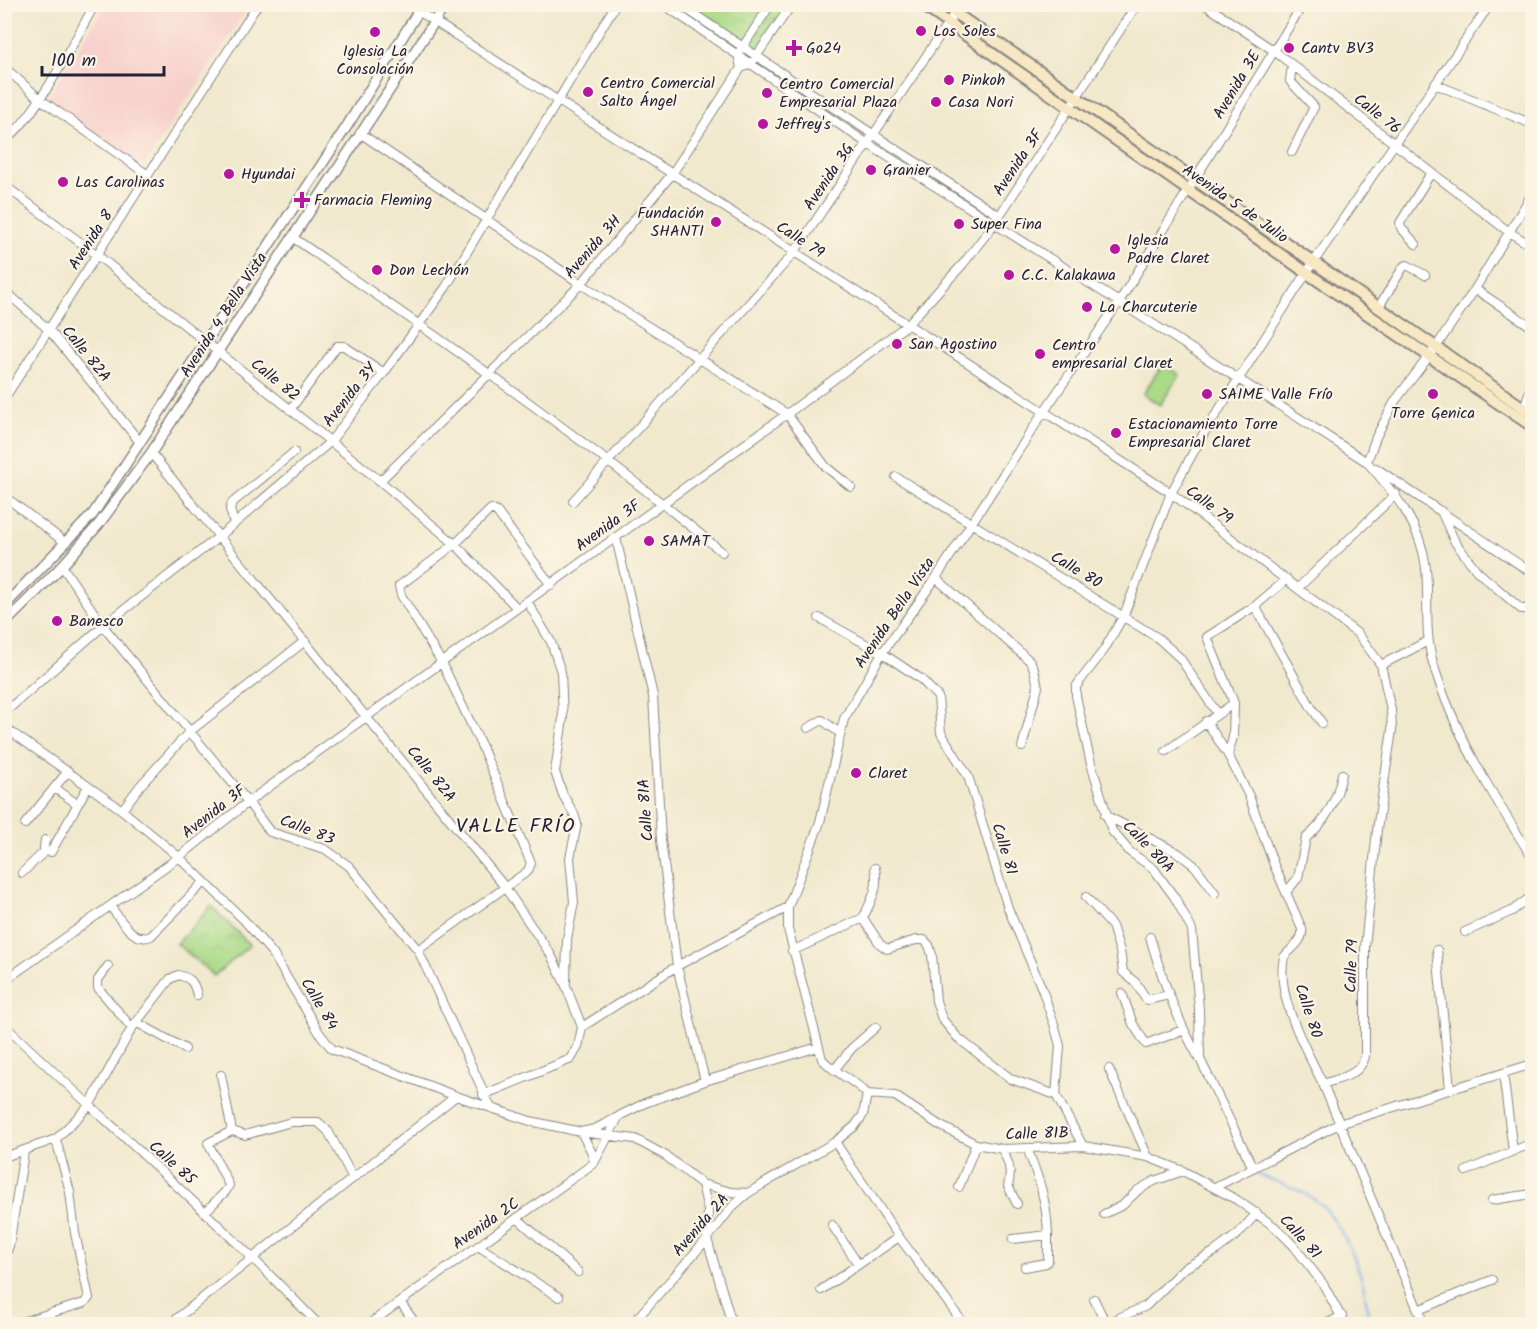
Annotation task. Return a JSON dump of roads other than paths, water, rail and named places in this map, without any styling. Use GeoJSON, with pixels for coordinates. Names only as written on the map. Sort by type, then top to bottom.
{"type":"FeatureCollection","features":[{"type":"Feature","properties":{"kind":"main road","name":"Avenida 5 de Julio"},"geometry":{"type":"LineString","coordinates":[[921,4],[1307,273],[1528,411]]}},
{"type":"Feature","properties":{"kind":"main road","name":"Avenida 5 de Julio"},"geometry":{"type":"LineString","coordinates":[[942,4],[958,9],[1077,99],[1378,308],[1533,426]]}},
{"type":"Feature","properties":{"kind":"street"},"geometry":{"type":"LineString","coordinates":[[4,141],[40,99],[95,4]]}},
{"type":"Feature","properties":{"kind":"street","name":"Avenida 8"},"geometry":{"type":"LineString","coordinates":[[4,399],[50,331],[258,4]]}},
{"type":"Feature","properties":{"kind":"street","name":"Calle 79"},"geometry":{"type":"LineString","coordinates":[[407,4],[421,8],[435,22],[1170,493],[1358,634],[1381,665],[1391,710],[1392,730],[1377,830],[1365,947],[1365,1057],[1355,1072],[1323,1084]]}},
{"type":"Feature","properties":{"kind":"street","name":"Avenida 4 Bella Vista"},"geometry":{"type":"LineString","coordinates":[[4,624],[62,566],[99,524],[151,453],[446,4]]}},
{"type":"Feature","properties":{"kind":"street","name":"Avenida 3Y"},"geometry":{"type":"LineString","coordinates":[[4,713],[103,626],[220,536],[330,442],[384,373],[446,287],[616,4]]}},
{"type":"Feature","properties":{"kind":"street"},"geometry":{"type":"LineString","coordinates":[[663,4],[868,144],[1239,379],[1441,510],[1533,573]]}},
{"type":"Feature","properties":{"kind":"street"},"geometry":{"type":"LineString","coordinates":[[680,4],[873,135],[1000,216]]}},
{"type":"Feature","properties":{"kind":"street"},"geometry":{"type":"LineString","coordinates":[[771,4],[738,54],[741,68],[751,64],[792,4]]}},
{"type":"Feature","properties":{"kind":"street","name":"Avenida 3F"},"geometry":{"type":"LineString","coordinates":[[4,981],[178,857],[248,802],[616,538],[907,325],[963,264],[1000,216],[1137,4]]}},
{"type":"Feature","properties":{"kind":"street","name":"Calle 76"},"geometry":{"type":"LineString","coordinates":[[1204,4],[1273,51],[1431,174],[1509,232],[1533,246]]}},
{"type":"Feature","properties":{"kind":"street","name":"Avenida 3E"},"geometry":{"type":"LineString","coordinates":[[1194,180],[1303,4]]}},
{"type":"Feature","properties":{"kind":"street"},"geometry":{"type":"LineString","coordinates":[[1473,4],[1485,12]]}},
{"type":"Feature","properties":{"kind":"street","name":"Calle 80A"},"geometry":{"type":"LineString","coordinates":[[1253,1168],[1200,1059],[1192,930],[1175,898],[1154,869],[1130,852],[1112,831],[1105,815],[1090,760],[1076,696],[1077,687],[1104,650],[1124,615],[1170,493],[1204,433],[1313,263],[1490,4]]}},
{"type":"Feature","properties":{"kind":"street","name":"Avenida 4 Bella Vista"},"geometry":{"type":"LineString","coordinates":[[4,606],[93,514],[421,8]]}},
{"type":"Feature","properties":{"kind":"street","name":"Avenida 3G"},"geometry":{"type":"LineString","coordinates":[[573,501],[698,358],[794,253],[958,9]]}},
{"type":"Feature","properties":{"kind":"street"},"geometry":{"type":"LineString","coordinates":[[1292,65],[1290,81],[1314,107],[1292,152]]}},
{"type":"Feature","properties":{"kind":"street"},"geometry":{"type":"LineString","coordinates":[[4,67],[40,99],[148,175]]}},
{"type":"Feature","properties":{"kind":"street","name":"Avenida 3H"},"geometry":{"type":"LineString","coordinates":[[380,480],[580,284],[672,174],[741,68]]}},
{"type":"Feature","properties":{"kind":"street"},"geometry":{"type":"LineString","coordinates":[[1435,84],[1533,124]]}},
{"type":"Feature","properties":{"kind":"street"},"geometry":{"type":"LineString","coordinates":[[360,133],[580,284],[787,414],[826,467],[851,487]]}},
{"type":"Feature","properties":{"kind":"street"},"geometry":{"type":"LineString","coordinates":[[1416,244],[1401,228],[1400,223],[1431,174]]}},
{"type":"Feature","properties":{"kind":"street","name":"Avenida Bella Vista"},"geometry":{"type":"LineString","coordinates":[[867,1094],[853,1080],[834,1070],[822,1059],[788,929],[788,907],[820,822],[844,719],[882,653],[936,578],[1043,413],[1119,302],[1194,180]]}},
{"type":"Feature","properties":{"kind":"street","name":"Calle 82"},"geometry":{"type":"LineString","coordinates":[[4,185],[97,255],[380,480],[455,544],[517,608]]}},
{"type":"Feature","properties":{"kind":"street"},"geometry":{"type":"LineString","coordinates":[[1367,462],[1376,437],[1395,401],[1433,351],[1475,289],[1533,194]]}},
{"type":"Feature","properties":{"kind":"street"},"geometry":{"type":"LineString","coordinates":[[292,237],[420,324],[608,460],[663,502],[722,552]]}},
{"type":"Feature","properties":{"kind":"street"},"geometry":{"type":"LineString","coordinates":[[1378,308],[1404,266],[1407,265],[1425,275]]}},
{"type":"Feature","properties":{"kind":"street"},"geometry":{"type":"LineString","coordinates":[[1475,289],[1533,327]]}},
{"type":"Feature","properties":{"kind":"street","name":"Calle 82A"},"geometry":{"type":"LineString","coordinates":[[4,290],[50,331],[139,441]]}},
{"type":"Feature","properties":{"kind":"street"},"geometry":{"type":"LineString","coordinates":[[290,410],[337,346],[344,346],[384,373]]}},
{"type":"Feature","properties":{"kind":"street"},"geometry":{"type":"LineString","coordinates":[[1528,411],[1533,384]]}},
{"type":"Feature","properties":{"kind":"street"},"geometry":{"type":"LineString","coordinates":[[234,524],[230,509],[232,503],[294,452]]}},
{"type":"Feature","properties":{"kind":"street","name":"Calle 82A"},"geometry":{"type":"LineString","coordinates":[[151,453],[504,886],[551,955],[582,1027]]}},
{"type":"Feature","properties":{"kind":"street"},"geometry":{"type":"LineString","coordinates":[[1367,462],[1396,494],[1414,525],[1421,543],[1426,567],[1428,641],[1445,697],[1461,736],[1484,780],[1533,857]]}},
{"type":"Feature","properties":{"kind":"street","name":"Calle 80"},"geometry":{"type":"LineString","coordinates":[[896,477],[1158,638],[1180,657],[1217,713]]}},
{"type":"Feature","properties":{"kind":"street"},"geometry":{"type":"LineString","coordinates":[[1298,588],[1396,494]]}},
{"type":"Feature","properties":{"kind":"street"},"geometry":{"type":"LineString","coordinates":[[4,495],[66,543]]}},
{"type":"Feature","properties":{"kind":"street"},"geometry":{"type":"LineString","coordinates":[[418,950],[504,886],[528,871],[531,863],[482,747],[442,663],[401,595],[399,586],[455,544],[489,510],[494,510],[551,585]]}},
{"type":"Feature","properties":{"kind":"street"},"geometry":{"type":"LineString","coordinates":[[1441,510],[1455,542],[1477,571],[1521,609],[1533,605]]}},
{"type":"Feature","properties":{"kind":"street","name":"Calle 81A"},"geometry":{"type":"LineString","coordinates":[[616,538],[653,696],[659,816],[677,966],[705,1081]]}},
{"type":"Feature","properties":{"kind":"street","name":"Calle 83"},"geometry":{"type":"LineString","coordinates":[[62,566],[103,626],[270,831],[325,849],[349,866],[418,950],[483,1095],[491,1108]]}},
{"type":"Feature","properties":{"kind":"street"},"geometry":{"type":"LineString","coordinates":[[936,578],[1030,661],[1038,687],[1022,747]]}},
{"type":"Feature","properties":{"kind":"street"},"geometry":{"type":"LineString","coordinates":[[1228,755],[1233,737],[1233,703],[1207,637],[1256,606],[1287,579]]}},
{"type":"Feature","properties":{"kind":"street"},"geometry":{"type":"LineString","coordinates":[[526,601],[551,642],[561,672],[562,718],[555,771],[563,795],[577,824],[570,858],[574,902],[567,939],[566,986]]}},
{"type":"Feature","properties":{"kind":"street"},"geometry":{"type":"LineString","coordinates":[[1256,606],[1322,723]]}},
{"type":"Feature","properties":{"kind":"street","name":"Calle 81"},"geometry":{"type":"LineString","coordinates":[[819,618],[882,653],[921,679],[938,697],[941,733],[968,776],[1008,908],[1042,989],[1059,1037],[1056,1095]]}},
{"type":"Feature","properties":{"kind":"street"},"geometry":{"type":"LineString","coordinates":[[122,810],[140,786],[189,732],[305,641]]}},
{"type":"Feature","properties":{"kind":"street"},"geometry":{"type":"LineString","coordinates":[[1381,665],[1428,641]]}},
{"type":"Feature","properties":{"kind":"street"},"geometry":{"type":"LineString","coordinates":[[1166,751],[1206,720],[1233,703]]}},
{"type":"Feature","properties":{"kind":"street"},"geometry":{"type":"LineString","coordinates":[[808,728],[822,720],[840,733]]}},
{"type":"Feature","properties":{"kind":"street","name":"Calle 80"},"geometry":{"type":"LineString","coordinates":[[1206,720],[1228,755],[1249,796],[1303,935],[1284,957],[1282,964],[1284,989],[1296,1029],[1323,1084]]}},
{"type":"Feature","properties":{"kind":"street","name":"Calle 84"},"geometry":{"type":"LineString","coordinates":[[4,727],[122,810],[178,857],[244,920],[265,943],[320,1034],[332,1049],[530,1121],[581,1132],[635,1139],[645,1143],[702,1184],[731,1192],[748,1193]]}},
{"type":"Feature","properties":{"kind":"street"},"geometry":{"type":"LineString","coordinates":[[25,824],[68,771]]}},
{"type":"Feature","properties":{"kind":"street"},"geometry":{"type":"LineString","coordinates":[[1287,891],[1298,878],[1305,838],[1315,831],[1334,804],[1342,774]]}},
{"type":"Feature","properties":{"kind":"street"},"geometry":{"type":"LineString","coordinates":[[22,873],[45,851],[53,850],[88,786]]}},
{"type":"Feature","properties":{"kind":"street"},"geometry":{"type":"LineString","coordinates":[[55,788],[77,804]]}},
{"type":"Feature","properties":{"kind":"street"},"geometry":{"type":"LineString","coordinates":[[1105,815],[1178,853],[1195,866],[1215,892]]}},
{"type":"Feature","properties":{"kind":"street"},"geometry":{"type":"LineString","coordinates":[[45,840],[43,845],[45,851]]}},
{"type":"Feature","properties":{"kind":"street"},"geometry":{"type":"LineString","coordinates":[[792,951],[863,918],[878,881],[875,868]]}},
{"type":"Feature","properties":{"kind":"street"},"geometry":{"type":"LineString","coordinates":[[110,906],[134,934],[140,938],[146,938],[151,936],[204,882]]}},
{"type":"Feature","properties":{"kind":"street"},"geometry":{"type":"LineString","coordinates":[[1466,932],[1512,911],[1533,896]]}},
{"type":"Feature","properties":{"kind":"street"},"geometry":{"type":"LineString","coordinates":[[1086,897],[1112,926],[1120,951],[1123,972],[1136,983],[1147,1000],[1169,995]]}},
{"type":"Feature","properties":{"kind":"street"},"geometry":{"type":"LineString","coordinates":[[483,1095],[571,1059],[578,1047],[582,1027],[677,966],[788,907]]}},
{"type":"Feature","properties":{"kind":"street"},"geometry":{"type":"LineString","coordinates":[[863,918],[880,944],[887,949],[916,940],[924,940],[929,945],[936,1001],[942,1019],[958,1038],[1011,1079],[1056,1095],[1083,1146]]}},
{"type":"Feature","properties":{"kind":"street"},"geometry":{"type":"LineString","coordinates":[[1150,937],[1183,1030],[1200,1059]]}},
{"type":"Feature","properties":{"kind":"street"},"geometry":{"type":"LineString","coordinates":[[1437,950],[1450,1089]]}},
{"type":"Feature","properties":{"kind":"street"},"geometry":{"type":"LineString","coordinates":[[108,966],[98,980],[98,988],[134,1025],[185,1049]]}},
{"type":"Feature","properties":{"kind":"street"},"geometry":{"type":"LineString","coordinates":[[4,1157],[24,1152],[56,1139],[89,1106],[134,1025],[170,979],[178,975],[189,978],[194,984],[197,995]]}},
{"type":"Feature","properties":{"kind":"street"},"geometry":{"type":"LineString","coordinates":[[1122,993],[1133,1024],[1146,1044],[1183,1030]]}},
{"type":"Feature","properties":{"kind":"street","name":"Calle 85"},"geometry":{"type":"LineString","coordinates":[[4,1025],[254,1258],[318,1324]]}},
{"type":"Feature","properties":{"kind":"street"},"geometry":{"type":"LineString","coordinates":[[834,1070],[852,1048],[876,1027]]}},
{"type":"Feature","properties":{"kind":"street"},"geometry":{"type":"LineString","coordinates":[[594,1163],[592,1153],[581,1132],[595,1129],[645,1103],[705,1081],[818,1047]]}},
{"type":"Feature","properties":{"kind":"street"},"geometry":{"type":"LineString","coordinates":[[1215,1187],[1339,1124],[1533,1064]]}},
{"type":"Feature","properties":{"kind":"street"},"geometry":{"type":"LineString","coordinates":[[1109,1069],[1148,1157]]}},
{"type":"Feature","properties":{"kind":"street"},"geometry":{"type":"LineString","coordinates":[[1503,1073],[1513,1151]]}},
{"type":"Feature","properties":{"kind":"street"},"geometry":{"type":"LineString","coordinates":[[221,1075],[231,1131]]}},
{"type":"Feature","properties":{"kind":"street"},"geometry":{"type":"LineString","coordinates":[[1323,1084],[1421,1317]]}},
{"type":"Feature","properties":{"kind":"street","name":"Calle 81B"},"geometry":{"type":"LineString","coordinates":[[867,1094],[895,1096],[939,1125],[976,1144],[1002,1149],[1083,1146],[1148,1157],[1215,1187]]}},
{"type":"Feature","properties":{"kind":"street","name":"Avenida 2A"},"geometry":{"type":"LineString","coordinates":[[632,1324],[707,1239],[724,1215],[748,1193],[835,1142],[855,1126],[863,1115],[867,1094]]}},
{"type":"Feature","properties":{"kind":"street"},"geometry":{"type":"LineString","coordinates":[[170,1324],[456,1096]]}},
{"type":"Feature","properties":{"kind":"street","name":"Avenida 2C"},"geometry":{"type":"LineString","coordinates":[[369,1324],[594,1163],[619,1116]]}},
{"type":"Feature","properties":{"kind":"street"},"geometry":{"type":"LineString","coordinates":[[205,1212],[229,1185],[208,1143],[231,1131],[245,1135],[291,1122],[318,1122],[328,1131],[352,1178]]}},
{"type":"Feature","properties":{"kind":"street"},"geometry":{"type":"LineString","coordinates":[[15,1324],[84,1304],[89,1298],[75,1233],[70,1192],[56,1139]]}},
{"type":"Feature","properties":{"kind":"street"},"geometry":{"type":"LineString","coordinates":[[835,1142],[899,1237],[964,1324]]}},
{"type":"Feature","properties":{"kind":"street"},"geometry":{"type":"LineString","coordinates":[[1466,1171],[1533,1143]]}},
{"type":"Feature","properties":{"kind":"street"},"geometry":{"type":"LineString","coordinates":[[959,1187],[976,1144]]}},
{"type":"Feature","properties":{"kind":"street"},"geometry":{"type":"LineString","coordinates":[[1025,1267],[1046,1263],[1048,1260],[1048,1211],[1040,1180],[1027,1148]]}},
{"type":"Feature","properties":{"kind":"street"},"geometry":{"type":"LineString","coordinates":[[1002,1149],[1010,1165],[1011,1177],[1008,1186],[1017,1204]]}},
{"type":"Feature","properties":{"kind":"street"},"geometry":{"type":"LineString","coordinates":[[4,1258],[9,1246],[24,1152]]}},
{"type":"Feature","properties":{"kind":"street"},"geometry":{"type":"LineString","coordinates":[[1104,1214],[1123,1205],[1138,1190],[1154,1181],[1183,1171]]}},
{"type":"Feature","properties":{"kind":"street"},"geometry":{"type":"LineString","coordinates":[[702,1184],[708,1210],[707,1239],[732,1324]]}},
{"type":"Feature","properties":{"kind":"street","name":"Calle 81"},"geometry":{"type":"LineString","coordinates":[[1215,1187],[1257,1213],[1294,1246],[1323,1284],[1346,1324]]}},
{"type":"Feature","properties":{"kind":"street"},"geometry":{"type":"LineString","coordinates":[[1492,1200],[1533,1194]]}},
{"type":"Feature","properties":{"kind":"street"},"geometry":{"type":"LineString","coordinates":[[1094,1299],[1105,1324],[1146,1306],[1183,1269],[1214,1252],[1238,1234],[1257,1213]]}},
{"type":"Feature","properties":{"kind":"street"},"geometry":{"type":"LineString","coordinates":[[517,1218],[578,1272]]}},
{"type":"Feature","properties":{"kind":"street"},"geometry":{"type":"LineString","coordinates":[[832,1225],[858,1264]]}},
{"type":"Feature","properties":{"kind":"street"},"geometry":{"type":"LineString","coordinates":[[1013,1239],[1048,1235]]}},
{"type":"Feature","properties":{"kind":"street"},"geometry":{"type":"LineString","coordinates":[[821,1290],[899,1237]]}},
{"type":"Feature","properties":{"kind":"street"},"geometry":{"type":"LineString","coordinates":[[478,1246],[559,1297]]}},
{"type":"Feature","properties":{"kind":"street"},"geometry":{"type":"LineString","coordinates":[[1408,1324],[1492,1281]]}},
{"type":"Feature","properties":{"kind":"street"},"geometry":{"type":"LineString","coordinates":[[400,1302],[416,1324]]}},
{"type":"Feature","properties":{"kind":"street"},"geometry":{"type":"LineString","coordinates":[[1326,1324],[1341,1316]]}},
{"type":"Feature","properties":{"kind":"waterway"},"geometry":{"type":"LineString","coordinates":[[1256,1174],[1289,1186],[1325,1208],[1339,1228],[1356,1263],[1364,1286],[1368,1324]]}},
{"type":"Feature","properties":{"kind":"place","name":"Los Soles"},"geometry":{"type":"Point","coordinates":[921,31]}},
{"type":"Feature","properties":{"kind":"place","name":"Iglesia La Consolación"},"geometry":{"type":"Point","coordinates":[375,32]}},
{"type":"Feature","properties":{"kind":"place","name":"Go24"},"geometry":{"type":"Point","coordinates":[794,48]}},
{"type":"Feature","properties":{"kind":"place","name":"Cantv BV3"},"geometry":{"type":"Point","coordinates":[1289,48]}},
{"type":"Feature","properties":{"kind":"place","name":"Pinkoh"},"geometry":{"type":"Point","coordinates":[949,80]}},
{"type":"Feature","properties":{"kind":"place","name":"Centro Comercial Salto Ángel"},"geometry":{"type":"Point","coordinates":[588,92]}},
{"type":"Feature","properties":{"kind":"place","name":"Centro Comercial Empresarial Plaza"},"geometry":{"type":"Point","coordinates":[767,93]}},
{"type":"Feature","properties":{"kind":"place","name":"Casa Nori"},"geometry":{"type":"Point","coordinates":[936,102]}},
{"type":"Feature","properties":{"kind":"place","name":"Jeffrey's"},"geometry":{"type":"Point","coordinates":[763,124]}},
{"type":"Feature","properties":{"kind":"place","name":"Granier"},"geometry":{"type":"Point","coordinates":[871,170]}},
{"type":"Feature","properties":{"kind":"place","name":"Hyundai"},"geometry":{"type":"Point","coordinates":[229,174]}},
{"type":"Feature","properties":{"kind":"place","name":"Las Carolinas"},"geometry":{"type":"Point","coordinates":[63,182]}},
{"type":"Feature","properties":{"kind":"place","name":"Farmacia Fleming"},"geometry":{"type":"Point","coordinates":[302,200]}},
{"type":"Feature","properties":{"kind":"place","name":"Fundación SHANTI"},"geometry":{"type":"Point","coordinates":[716,222]}},
{"type":"Feature","properties":{"kind":"place","name":"Super Fina"},"geometry":{"type":"Point","coordinates":[959,224]}},
{"type":"Feature","properties":{"kind":"place","name":"Iglesia Padre Claret"},"geometry":{"type":"Point","coordinates":[1115,249]}},
{"type":"Feature","properties":{"kind":"place","name":"Don Lechón"},"geometry":{"type":"Point","coordinates":[377,270]}},
{"type":"Feature","properties":{"kind":"place","name":"C.C. Kalakawa"},"geometry":{"type":"Point","coordinates":[1009,275]}},
{"type":"Feature","properties":{"kind":"place","name":"La Charcuterie"},"geometry":{"type":"Point","coordinates":[1087,307]}},
{"type":"Feature","properties":{"kind":"place","name":"San Agostino"},"geometry":{"type":"Point","coordinates":[897,344]}},
{"type":"Feature","properties":{"kind":"place","name":"Centro empresarial Claret"},"geometry":{"type":"Point","coordinates":[1040,354]}},
{"type":"Feature","properties":{"kind":"place","name":"SAIME Valle Frío"},"geometry":{"type":"Point","coordinates":[1207,394]}},
{"type":"Feature","properties":{"kind":"place","name":"Torre Genica"},"geometry":{"type":"Point","coordinates":[1433,394]}},
{"type":"Feature","properties":{"kind":"place","name":"Estacionamiento Torre Empresarial Claret"},"geometry":{"type":"Point","coordinates":[1116,433]}},
{"type":"Feature","properties":{"kind":"place","name":"SAMAT"},"geometry":{"type":"Point","coordinates":[649,541]}},
{"type":"Feature","properties":{"kind":"place","name":"Banesco"},"geometry":{"type":"Point","coordinates":[57,621]}},
{"type":"Feature","properties":{"kind":"place","name":"Claret"},"geometry":{"type":"Point","coordinates":[856,773]}},
{"type":"Feature","properties":{"kind":"district","name":"VALLE FRÍO"},"geometry":{"type":"Point","coordinates":[516,827]}}]}
